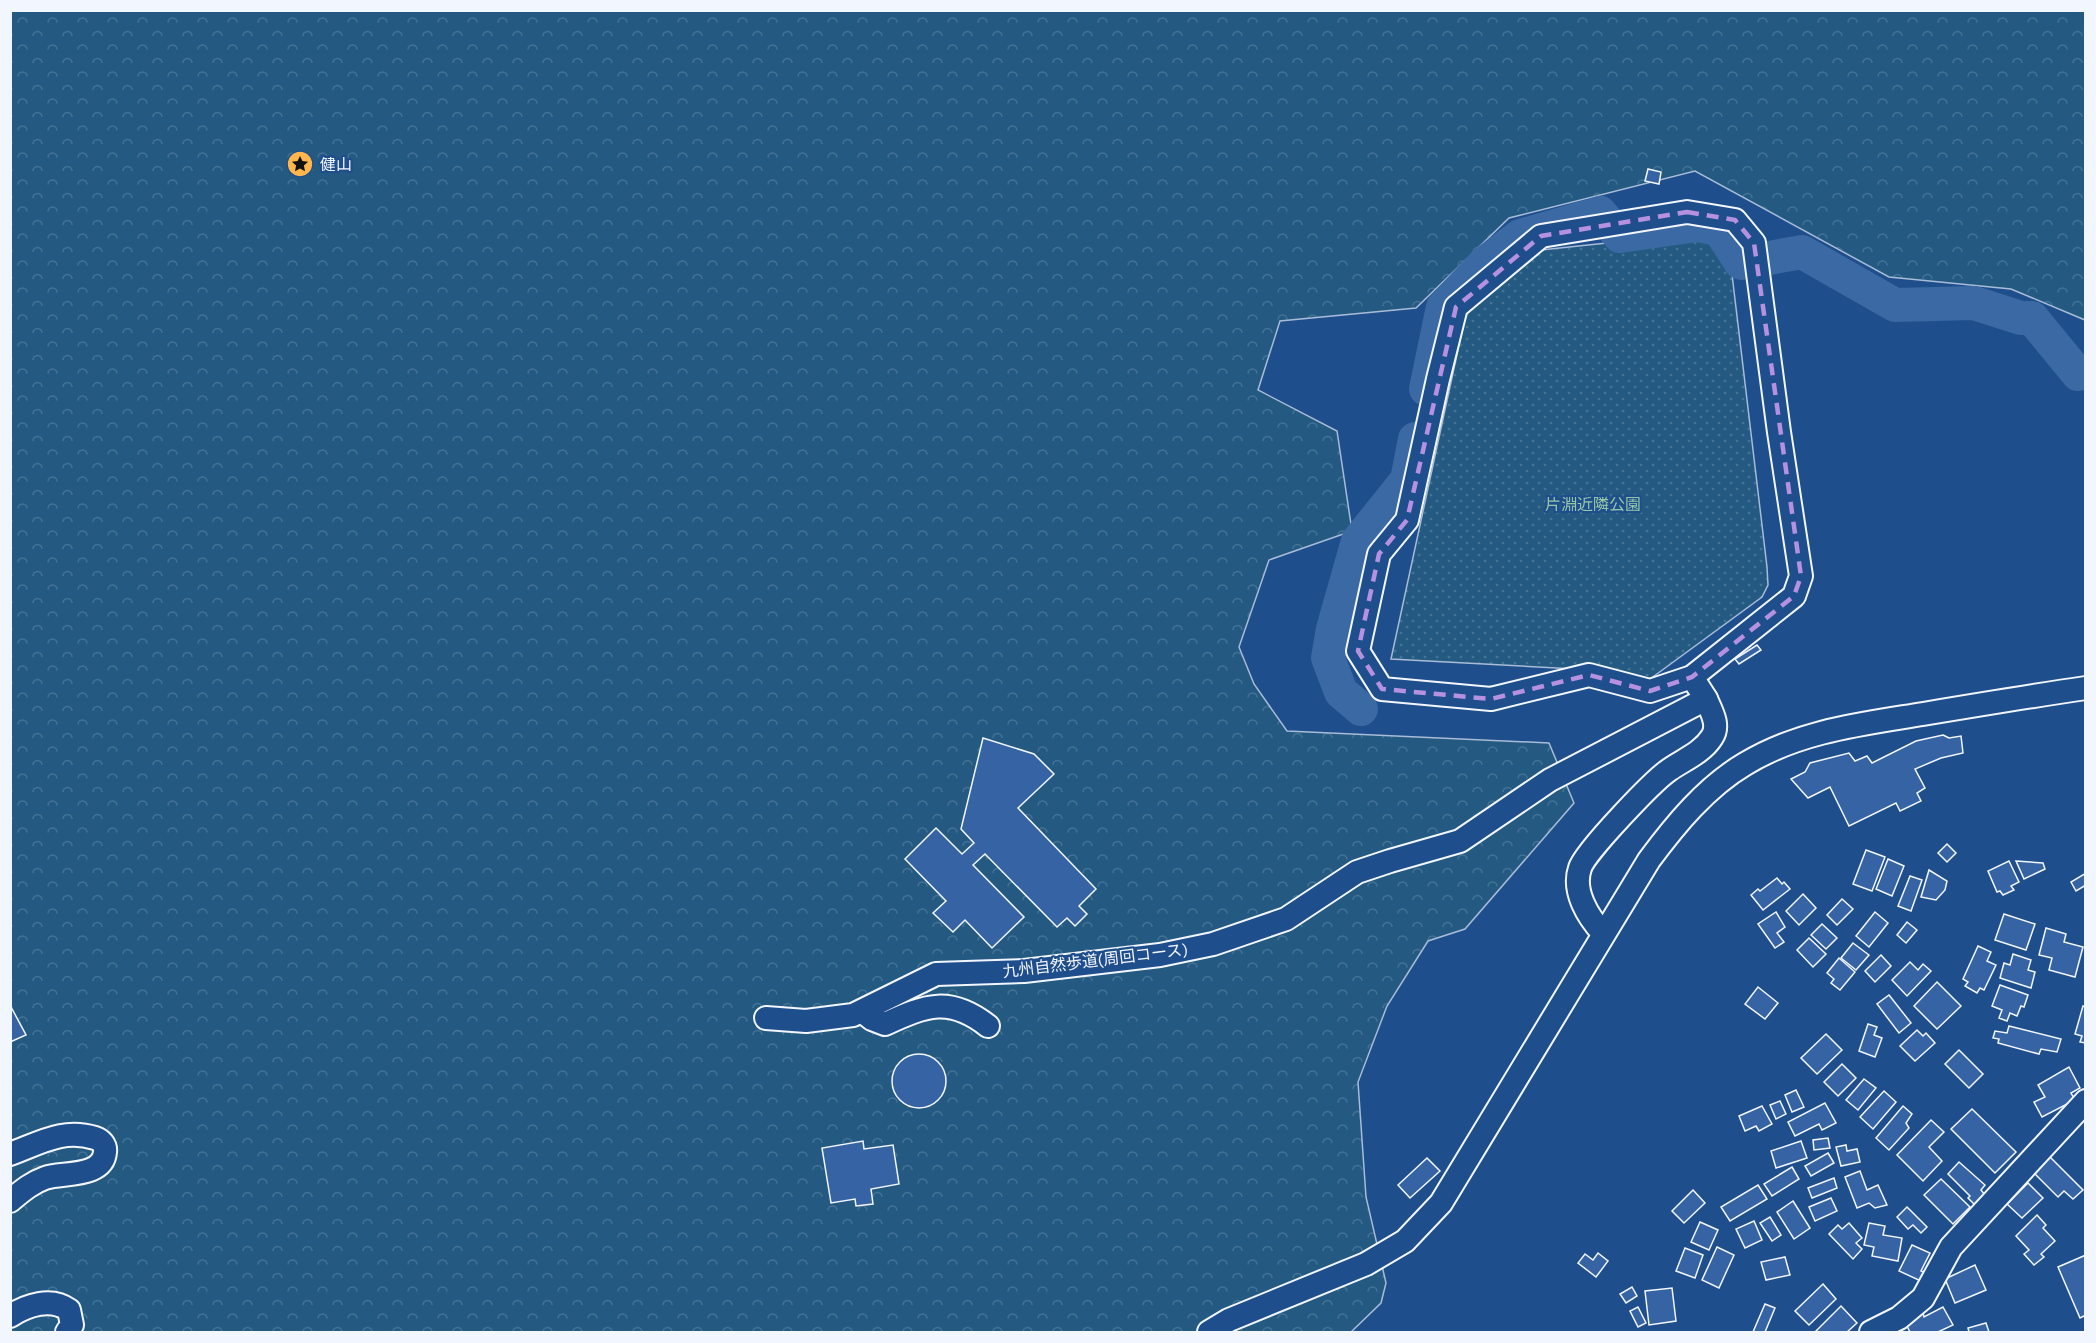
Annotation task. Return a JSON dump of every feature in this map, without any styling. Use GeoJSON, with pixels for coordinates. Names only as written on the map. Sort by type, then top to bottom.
{"type":"FeatureCollection","features":[{"type":"Feature","properties":{"kind":"street"},"geometry":{"type":"LineString","coordinates":[[1687,212],[1735,220],[1754,243],[1801,576],[1794,596],[1692,677],[1650,691],[1589,675],[1491,699],[1382,689],[1358,651],[1379,554],[1407,520],[1456,306],[1541,236],[1687,212]]}},
{"type":"Feature","properties":{"kind":"street"},"geometry":{"type":"LineString","coordinates":[[1604,933],[1590,919],[1582,901],[1578,884],[1580,867],[1637,800],[1667,771],[1699,751],[1713,736],[1716,724],[1706,699],[1692,677]]}},
{"type":"Feature","properties":{"kind":"street"},"geometry":{"type":"LineString","coordinates":[[1215,1331],[1228,1320],[1366,1264],[1405,1241],[1441,1203],[1649,860],[1671,831],[1709,791],[1743,765],[1777,747],[1831,729],[2085,688]]}},
{"type":"Feature","properties":{"kind":"street","name":"九州自然歩道(周回コース)"},"geometry":{"type":"LineString","coordinates":[[766,1018],[806,1021],[853,1015],[936,974],[1023,971],[1160,955],[1213,945],[1286,919],[1357,872],[1460,841],[1550,780],[1706,699]]}},
{"type":"Feature","properties":{"kind":"street"},"geometry":{"type":"LineString","coordinates":[[863,1012],[872,1019],[885,1024],[939,1006],[971,1013],[988,1026]]}},
{"type":"Feature","properties":{"kind":"street"},"geometry":{"type":"LineString","coordinates":[[1871,1332],[1899,1317],[1923,1298],[1951,1247],[2085,1101]]}},
{"type":"Feature","properties":{"kind":"street"},"geometry":{"type":"LineString","coordinates":[[10,1154],[61,1135],[81,1134],[100,1140],[105,1146],[105,1152],[99,1164],[81,1173],[47,1177],[27,1186],[10,1201]]}},
{"type":"Feature","properties":{"kind":"street"},"geometry":{"type":"LineString","coordinates":[[10,1316],[22,1309],[51,1302],[69,1310],[72,1324],[67,1332]]}},
{"type":"Feature","properties":{"kind":"highlighted area"},"geometry":{"type":"Polygon","coordinates":[[[1687,212],[1735,220],[1754,243],[1801,576],[1794,596],[1692,677],[1650,691],[1589,675],[1491,699],[1382,689],[1358,651],[1379,554],[1407,520],[1456,307],[1541,236],[1687,212]]]}},
{"type":"Feature","properties":{"kind":"green space"},"geometry":{"type":"Polygon","coordinates":[[[10,11],[2085,11],[2085,320],[2011,289],[1889,277],[1695,171],[1509,218],[1416,308],[1280,321],[1258,390],[1337,431],[1352,531],[1269,560],[1239,647],[1254,684],[1287,731],[1549,743],[1574,803],[1465,929],[1428,941],[1387,1006],[1358,1082],[1366,1197],[1386,1283],[1381,1303],[1351,1332],[11,1332],[10,11]]]}},
{"type":"Feature","properties":{"kind":"green space","name":"片淵近隣公園"},"geometry":{"type":"Polygon","coordinates":[[[1692,234],[1717,245],[1731,266],[1767,567],[1768,585],[1762,597],[1650,679],[1594,670],[1391,659],[1466,313],[1541,250],[1692,234]]]}},
{"type":"Feature","properties":{"kind":"building"},"geometry":{"type":"Polygon","coordinates":[[[1648,169],[1661,172],[1659,184],[1645,181],[1648,169]]]}},
{"type":"Feature","properties":{"kind":"building"},"geometry":{"type":"Polygon","coordinates":[[[1757,645],[1761,650],[1739,664],[1735,659],[1757,645]]]}},
{"type":"Feature","properties":{"kind":"building"},"geometry":{"type":"Polygon","coordinates":[[[1943,735],[1949,738],[1961,736],[1963,753],[1941,758],[1915,769],[1925,788],[1917,793],[1921,801],[1900,811],[1896,803],[1849,826],[1830,787],[1808,798],[1791,779],[1805,772],[1810,763],[1849,753],[1855,761],[1867,756],[1872,763],[1916,741],[1943,735]]]}},
{"type":"Feature","properties":{"kind":"building"},"geometry":{"type":"Polygon","coordinates":[[[983,738],[1034,754],[1054,774],[1018,808],[1096,889],[1079,906],[1087,914],[1075,926],[1067,918],[1057,927],[985,854],[973,865],[1024,917],[992,948],[965,920],[953,932],[933,913],[946,901],[905,859],[936,828],[962,854],[974,843],[961,829],[983,738]]]}},
{"type":"Feature","properties":{"kind":"building"},"geometry":{"type":"Polygon","coordinates":[[[1947,844],[1956,853],[1947,862],[1938,853],[1947,844]]]}},
{"type":"Feature","properties":{"kind":"building"},"geometry":{"type":"Polygon","coordinates":[[[1866,850],[1885,857],[1872,891],[1853,884],[1866,850]]]}},
{"type":"Feature","properties":{"kind":"building"},"geometry":{"type":"Polygon","coordinates":[[[1888,859],[1904,866],[1892,896],[1876,889],[1888,859]]]}},
{"type":"Feature","properties":{"kind":"building"},"geometry":{"type":"Polygon","coordinates":[[[2009,861],[2019,882],[2011,886],[2014,890],[2003,895],[2000,891],[1997,892],[1988,871],[2009,861]]]}},
{"type":"Feature","properties":{"kind":"building"},"geometry":{"type":"Polygon","coordinates":[[[2016,861],[2043,863],[2045,869],[2024,879],[2016,861]]]}},
{"type":"Feature","properties":{"kind":"building"},"geometry":{"type":"Polygon","coordinates":[[[1929,870],[1947,881],[1945,890],[1936,900],[1921,897],[1929,870]]]}},
{"type":"Feature","properties":{"kind":"building"},"geometry":{"type":"Polygon","coordinates":[[[2086,873],[2086,885],[2076,891],[2071,882],[2086,873]]]}},
{"type":"Feature","properties":{"kind":"building"},"geometry":{"type":"Polygon","coordinates":[[[1910,876],[1922,880],[1911,911],[1898,906],[1910,876]]]}},
{"type":"Feature","properties":{"kind":"building"},"geometry":{"type":"Polygon","coordinates":[[[1777,878],[1790,889],[1763,910],[1751,895],[1777,878]]]}},
{"type":"Feature","properties":{"kind":"building"},"geometry":{"type":"Polygon","coordinates":[[[1803,894],[1816,908],[1799,925],[1786,911],[1803,894]]]}},
{"type":"Feature","properties":{"kind":"building"},"geometry":{"type":"Polygon","coordinates":[[[1842,899],[1853,909],[1837,925],[1827,915],[1842,899]]]}},
{"type":"Feature","properties":{"kind":"building"},"geometry":{"type":"Polygon","coordinates":[[[1776,912],[1785,927],[1777,933],[1784,942],[1775,948],[1758,924],[1776,912]]]}},
{"type":"Feature","properties":{"kind":"building"},"geometry":{"type":"Polygon","coordinates":[[[1875,912],[1888,923],[1869,947],[1856,936],[1875,912]]]}},
{"type":"Feature","properties":{"kind":"building"},"geometry":{"type":"Polygon","coordinates":[[[2004,914],[2035,924],[2026,950],[1995,940],[2004,914]]]}},
{"type":"Feature","properties":{"kind":"building"},"geometry":{"type":"Polygon","coordinates":[[[1907,922],[1917,930],[1906,943],[1897,935],[1907,922]]]}},
{"type":"Feature","properties":{"kind":"building"},"geometry":{"type":"Polygon","coordinates":[[[1822,924],[1837,938],[1826,949],[1811,935],[1822,924]]]}},
{"type":"Feature","properties":{"kind":"building"},"geometry":{"type":"Polygon","coordinates":[[[2046,928],[2066,934],[2064,942],[2083,947],[2075,977],[2049,970],[2052,958],[2039,955],[2046,928]]]}},
{"type":"Feature","properties":{"kind":"building"},"geometry":{"type":"Polygon","coordinates":[[[1809,938],[1826,954],[1813,967],[1797,950],[1809,938]]]}},
{"type":"Feature","properties":{"kind":"building"},"geometry":{"type":"Polygon","coordinates":[[[1853,943],[1869,955],[1856,970],[1841,958],[1853,943]]]}},
{"type":"Feature","properties":{"kind":"building"},"geometry":{"type":"Polygon","coordinates":[[[1978,946],[1991,952],[1987,961],[1996,965],[1984,990],[1980,988],[1977,993],[1965,986],[1968,982],[1963,979],[1978,946]]]}},
{"type":"Feature","properties":{"kind":"building"},"geometry":{"type":"Polygon","coordinates":[[[2013,954],[2031,960],[2028,970],[2035,972],[2031,988],[2000,978],[2004,963],[2010,965],[2013,954]]]}},
{"type":"Feature","properties":{"kind":"building"},"geometry":{"type":"Polygon","coordinates":[[[1881,955],[1891,966],[1875,982],[1865,971],[1881,955]]]}},
{"type":"Feature","properties":{"kind":"building"},"geometry":{"type":"Polygon","coordinates":[[[1839,958],[1855,972],[1840,990],[1831,983],[1834,979],[1827,973],[1839,958]]]}},
{"type":"Feature","properties":{"kind":"building"},"geometry":{"type":"Polygon","coordinates":[[[1910,962],[1918,970],[1923,964],[1931,971],[1907,996],[1892,980],[1910,962]]]}},
{"type":"Feature","properties":{"kind":"building"},"geometry":{"type":"Polygon","coordinates":[[[1937,982],[1961,1006],[1937,1029],[1914,1006],[1937,982]]]}},
{"type":"Feature","properties":{"kind":"building"},"geometry":{"type":"Polygon","coordinates":[[[2000,985],[2028,995],[2024,1007],[2021,1006],[2017,1016],[2010,1013],[2007,1021],[1999,1018],[2002,1010],[1992,1006],[2000,985]]]}},
{"type":"Feature","properties":{"kind":"building"},"geometry":{"type":"Polygon","coordinates":[[[1758,987],[1778,1003],[1765,1019],[1745,1004],[1758,987]]]}},
{"type":"Feature","properties":{"kind":"building"},"geometry":{"type":"Polygon","coordinates":[[[1889,995],[1911,1023],[1899,1033],[1877,1004],[1889,995]]]}},
{"type":"Feature","properties":{"kind":"building"},"geometry":{"type":"Polygon","coordinates":[[[10,1005],[26,1035],[10,1042],[10,1005]]]}},
{"type":"Feature","properties":{"kind":"building"},"geometry":{"type":"Polygon","coordinates":[[[2083,1006],[2086,1007],[2086,1043],[2080,1042],[2082,1036],[2075,1034],[2083,1006]]]}},
{"type":"Feature","properties":{"kind":"building"},"geometry":{"type":"Polygon","coordinates":[[[1868,1024],[1877,1027],[1874,1035],[1882,1038],[1875,1057],[1859,1051],[1868,1024]]]}},
{"type":"Feature","properties":{"kind":"building"},"geometry":{"type":"Polygon","coordinates":[[[2009,1026],[2061,1039],[2057,1052],[2041,1049],[2039,1054],[1998,1043],[1999,1039],[1993,1038],[1995,1031],[2007,1033],[2009,1026]]]}},
{"type":"Feature","properties":{"kind":"building"},"geometry":{"type":"Polygon","coordinates":[[[1917,1030],[1923,1036],[1926,1033],[1935,1043],[1915,1061],[1900,1046],[1917,1030]]]}},
{"type":"Feature","properties":{"kind":"building"},"geometry":{"type":"Polygon","coordinates":[[[1826,1034],[1842,1050],[1817,1074],[1801,1058],[1826,1034]]]}},
{"type":"Feature","properties":{"kind":"building"},"geometry":{"type":"Polygon","coordinates":[[[1959,1050],[1983,1074],[1969,1088],[1945,1064],[1959,1050]]]}},
{"type":"Feature","properties":{"kind":"building"},"geometry":{"type":"Polygon","coordinates":[[[919,1054],[929,1056],[938,1062],[944,1071],[946,1081],[944,1091],[938,1100],[929,1106],[919,1108],[909,1106],[900,1100],[894,1091],[892,1081],[894,1071],[900,1062],[909,1056],[919,1054]]]}},
{"type":"Feature","properties":{"kind":"building"},"geometry":{"type":"Polygon","coordinates":[[[1842,1064],[1856,1078],[1838,1096],[1824,1082],[1842,1064]]]}},
{"type":"Feature","properties":{"kind":"building"},"geometry":{"type":"Polygon","coordinates":[[[2069,1067],[2080,1088],[2071,1093],[2075,1100],[2042,1117],[2034,1102],[2045,1097],[2038,1085],[2069,1067]]]}},
{"type":"Feature","properties":{"kind":"building"},"geometry":{"type":"Polygon","coordinates":[[[1864,1079],[1876,1088],[1858,1110],[1846,1100],[1864,1079]]]}},
{"type":"Feature","properties":{"kind":"building"},"geometry":{"type":"Polygon","coordinates":[[[1796,1090],[1804,1107],[1792,1112],[1785,1095],[1796,1090]]]}},
{"type":"Feature","properties":{"kind":"building"},"geometry":{"type":"Polygon","coordinates":[[[1884,1091],[1896,1102],[1873,1129],[1860,1117],[1884,1091]]]}},
{"type":"Feature","properties":{"kind":"building"},"geometry":{"type":"Polygon","coordinates":[[[1780,1101],[1786,1114],[1776,1119],[1770,1105],[1780,1101]]]}},
{"type":"Feature","properties":{"kind":"building"},"geometry":{"type":"Polygon","coordinates":[[[1825,1103],[1836,1123],[1822,1130],[1819,1124],[1795,1136],[1788,1122],[1825,1103]]]}},
{"type":"Feature","properties":{"kind":"building"},"geometry":{"type":"Polygon","coordinates":[[[1762,1106],[1772,1124],[1759,1131],[1756,1126],[1745,1131],[1739,1116],[1762,1106]]]}},
{"type":"Feature","properties":{"kind":"building"},"geometry":{"type":"Polygon","coordinates":[[[1903,1106],[1912,1114],[1906,1123],[1909,1128],[1889,1150],[1876,1138],[1903,1106]]]}},
{"type":"Feature","properties":{"kind":"building"},"geometry":{"type":"Polygon","coordinates":[[[1972,1109],[2016,1152],[1995,1173],[1951,1129],[1972,1109]]]}},
{"type":"Feature","properties":{"kind":"building"},"geometry":{"type":"Polygon","coordinates":[[[1931,1120],[1944,1132],[1929,1147],[1942,1161],[1923,1181],[1897,1155],[1931,1120]]]}},
{"type":"Feature","properties":{"kind":"building"},"geometry":{"type":"Polygon","coordinates":[[[1828,1138],[1830,1148],[1814,1150],[1813,1140],[1828,1138]]]}},
{"type":"Feature","properties":{"kind":"building"},"geometry":{"type":"Polygon","coordinates":[[[863,1141],[864,1149],[893,1145],[899,1184],[871,1189],[873,1204],[856,1206],[855,1199],[831,1203],[822,1148],[863,1141]]]}},
{"type":"Feature","properties":{"kind":"building"},"geometry":{"type":"Polygon","coordinates":[[[1801,1141],[1807,1158],[1776,1168],[1771,1151],[1801,1141]]]}},
{"type":"Feature","properties":{"kind":"building"},"geometry":{"type":"Polygon","coordinates":[[[1846,1145],[1847,1151],[1857,1149],[1860,1162],[1841,1166],[1836,1147],[1846,1145]]]}},
{"type":"Feature","properties":{"kind":"building"},"geometry":{"type":"Polygon","coordinates":[[[2043,1150],[2083,1190],[2073,1199],[2064,1191],[2058,1197],[2027,1166],[2043,1150]]]}},
{"type":"Feature","properties":{"kind":"building"},"geometry":{"type":"Polygon","coordinates":[[[1828,1153],[1834,1163],[1811,1176],[1805,1166],[1828,1153]]]}},
{"type":"Feature","properties":{"kind":"building"},"geometry":{"type":"Polygon","coordinates":[[[1427,1158],[1440,1171],[1410,1198],[1398,1185],[1427,1158]]]}},
{"type":"Feature","properties":{"kind":"building"},"geometry":{"type":"Polygon","coordinates":[[[1959,1162],[1985,1185],[1981,1190],[1985,1195],[1975,1205],[1968,1198],[1970,1196],[1948,1174],[1959,1162]]]}},
{"type":"Feature","properties":{"kind":"building"},"geometry":{"type":"Polygon","coordinates":[[[1792,1167],[1799,1179],[1772,1196],[1764,1184],[1792,1167]]]}},
{"type":"Feature","properties":{"kind":"building"},"geometry":{"type":"Polygon","coordinates":[[[1860,1171],[1867,1190],[1878,1185],[1887,1205],[1875,1208],[1869,1203],[1857,1208],[1845,1177],[1860,1171]]]}},
{"type":"Feature","properties":{"kind":"building"},"geometry":{"type":"Polygon","coordinates":[[[1834,1178],[1837,1188],[1812,1198],[1808,1188],[1834,1178]]]}},
{"type":"Feature","properties":{"kind":"building"},"geometry":{"type":"Polygon","coordinates":[[[1941,1179],[1970,1207],[1953,1224],[1924,1195],[1941,1179]]]}},
{"type":"Feature","properties":{"kind":"building"},"geometry":{"type":"Polygon","coordinates":[[[2028,1183],[2043,1198],[2022,1218],[2007,1204],[2028,1183]]]}},
{"type":"Feature","properties":{"kind":"building"},"geometry":{"type":"Polygon","coordinates":[[[1758,1185],[1767,1199],[1730,1221],[1721,1207],[1758,1185]]]}},
{"type":"Feature","properties":{"kind":"building"},"geometry":{"type":"Polygon","coordinates":[[[1693,1190],[1705,1203],[1684,1223],[1672,1211],[1693,1190]]]}},
{"type":"Feature","properties":{"kind":"building"},"geometry":{"type":"Polygon","coordinates":[[[1831,1198],[1837,1211],[1815,1221],[1809,1207],[1831,1198]]]}},
{"type":"Feature","properties":{"kind":"building"},"geometry":{"type":"Polygon","coordinates":[[[1793,1201],[1810,1228],[1794,1239],[1777,1212],[1793,1201]]]}},
{"type":"Feature","properties":{"kind":"building"},"geometry":{"type":"Polygon","coordinates":[[[1907,1207],[1927,1227],[1921,1233],[1913,1225],[1908,1229],[1897,1217],[1907,1207]]]}},
{"type":"Feature","properties":{"kind":"building"},"geometry":{"type":"Polygon","coordinates":[[[2037,1215],[2046,1225],[2043,1228],[2055,1241],[2041,1254],[2044,1257],[2034,1265],[2024,1254],[2029,1250],[2016,1236],[2037,1215]]]}},
{"type":"Feature","properties":{"kind":"building"},"geometry":{"type":"Polygon","coordinates":[[[1770,1217],[1781,1235],[1772,1241],[1760,1223],[1770,1217]]]}},
{"type":"Feature","properties":{"kind":"building"},"geometry":{"type":"Polygon","coordinates":[[[1754,1221],[1762,1240],[1745,1248],[1736,1229],[1754,1221]]]}},
{"type":"Feature","properties":{"kind":"building"},"geometry":{"type":"Polygon","coordinates":[[[1700,1222],[1718,1230],[1709,1250],[1691,1242],[1700,1222]]]}},
{"type":"Feature","properties":{"kind":"building"},"geometry":{"type":"Polygon","coordinates":[[[1849,1223],[1862,1238],[1856,1243],[1862,1249],[1853,1259],[1829,1234],[1838,1225],[1842,1229],[1849,1223]]]}},
{"type":"Feature","properties":{"kind":"building"},"geometry":{"type":"Polygon","coordinates":[[[1869,1223],[1885,1226],[1883,1235],[1902,1238],[1898,1261],[1872,1256],[1874,1247],[1864,1245],[1869,1223]]]}},
{"type":"Feature","properties":{"kind":"building"},"geometry":{"type":"Polygon","coordinates":[[[1912,1245],[1930,1253],[1921,1271],[1927,1274],[1923,1282],[1899,1271],[1912,1245]]]}},
{"type":"Feature","properties":{"kind":"building"},"geometry":{"type":"Polygon","coordinates":[[[1717,1247],[1734,1255],[1719,1288],[1702,1280],[1717,1247]]]}},
{"type":"Feature","properties":{"kind":"building"},"geometry":{"type":"Polygon","coordinates":[[[1685,1248],[1703,1255],[1695,1278],[1676,1271],[1685,1248]]]}},
{"type":"Feature","properties":{"kind":"building"},"geometry":{"type":"Polygon","coordinates":[[[1598,1253],[1608,1261],[1596,1277],[1578,1263],[1585,1254],[1593,1260],[1598,1253]]]}},
{"type":"Feature","properties":{"kind":"building"},"geometry":{"type":"Polygon","coordinates":[[[2086,1255],[2086,1315],[2080,1318],[2058,1267],[2086,1255]]]}},
{"type":"Feature","properties":{"kind":"building"},"geometry":{"type":"Polygon","coordinates":[[[1785,1257],[1790,1275],[1766,1280],[1761,1262],[1785,1257]]]}},
{"type":"Feature","properties":{"kind":"building"},"geometry":{"type":"Polygon","coordinates":[[[1975,1265],[1986,1290],[1955,1303],[1945,1279],[1975,1265]]]}},
{"type":"Feature","properties":{"kind":"building"},"geometry":{"type":"Polygon","coordinates":[[[1823,1284],[1836,1299],[1809,1325],[1795,1311],[1823,1284]]]}},
{"type":"Feature","properties":{"kind":"building"},"geometry":{"type":"Polygon","coordinates":[[[1632,1287],[1637,1296],[1626,1303],[1620,1294],[1632,1287]]]}},
{"type":"Feature","properties":{"kind":"building"},"geometry":{"type":"Polygon","coordinates":[[[1672,1288],[1676,1321],[1649,1325],[1645,1291],[1672,1288]]]}},
{"type":"Feature","properties":{"kind":"building"},"geometry":{"type":"Polygon","coordinates":[[[1765,1304],[1775,1308],[1765,1332],[1753,1332],[1765,1304]]]}},
{"type":"Feature","properties":{"kind":"building"},"geometry":{"type":"Polygon","coordinates":[[[1841,1306],[1857,1323],[1847,1332],[1816,1331],[1841,1306]]]}},
{"type":"Feature","properties":{"kind":"building"},"geometry":{"type":"Polygon","coordinates":[[[1638,1307],[1646,1323],[1638,1327],[1630,1311],[1638,1307]]]}},
{"type":"Feature","properties":{"kind":"building"},"geometry":{"type":"Polygon","coordinates":[[[1943,1307],[1953,1325],[1938,1332],[1910,1332],[1905,1322],[1923,1313],[1924,1317],[1943,1307]]]}},
{"type":"Feature","properties":{"kind":"building"},"geometry":{"type":"Polygon","coordinates":[[[1986,1323],[1989,1332],[1969,1332],[1968,1328],[1986,1323]]]}},
{"type":"Feature","properties":{"kind":"waterway"},"geometry":{"type":"LineString","coordinates":[[1426,389],[1443,307],[1485,263],[1520,236],[1600,213],[1620,236],[1697,225],[1719,229],[1741,263],[1802,252],[1895,305],[1974,303],[2021,318],[2032,318],[2078,374],[2086,372]]}},
{"type":"Feature","properties":{"kind":"waterway"},"geometry":{"type":"LineString","coordinates":[[1361,709],[1341,692],[1328,658],[1333,629],[1358,541],[1407,480],[1415,439]]}},
{"type":"Feature","properties":{"kind":"place","name":"健山"},"geometry":{"type":"Point","coordinates":[300,164]}}]}
